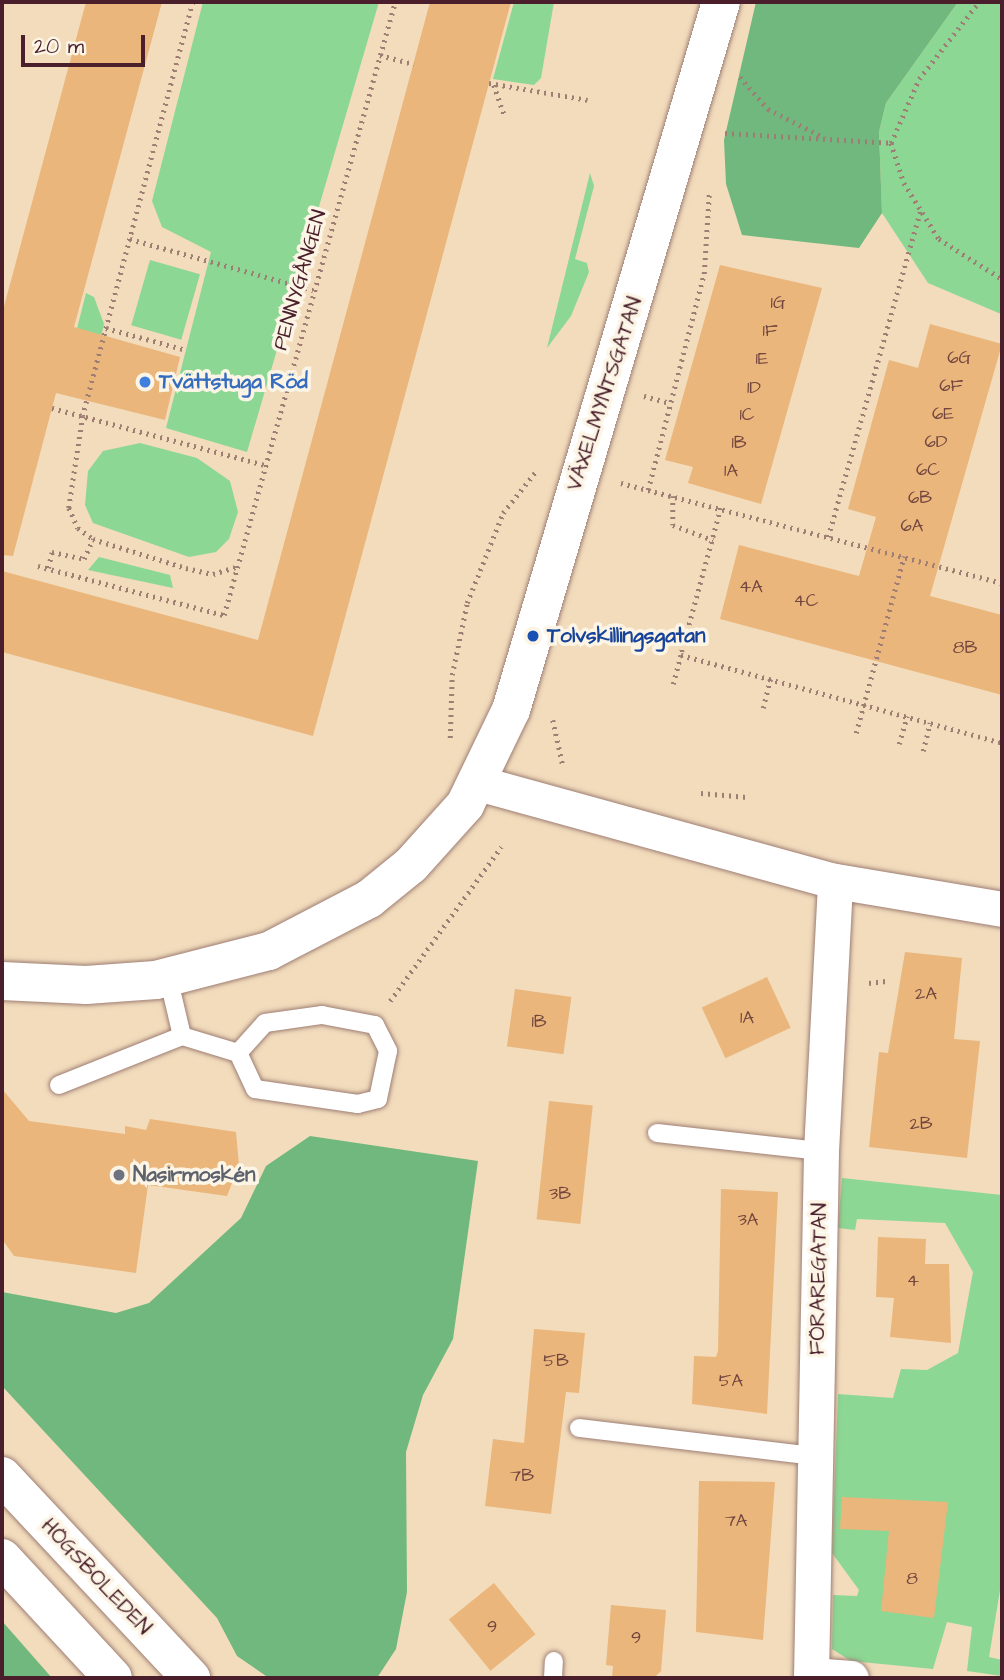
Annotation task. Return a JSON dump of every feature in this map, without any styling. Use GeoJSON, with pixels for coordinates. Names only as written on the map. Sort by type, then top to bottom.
{"type":"FeatureCollection","features":[{"type":"Feature","properties":{"kind":"street","name":"VÄXELMYNTSGATAN"},"geometry":{"type":"LineString","coordinates":[[478,783],[512,710],[578,472],[623,347],[721,2]]}},
{"type":"Feature","properties":{"kind":"street"},"geometry":{"type":"LineString","coordinates":[[2,981],[86,985],[168,977],[269,951],[353,909],[425,851],[478,783],[835,881],[1002,909]]}},
{"type":"Feature","properties":{"kind":"street","name":"FÖRAREGATAN"},"geometry":{"type":"LineString","coordinates":[[811,1676],[821,1151],[835,881]]}},
{"type":"Feature","properties":{"kind":"street","name":"HÖGSBOLEDEN"},"geometry":{"type":"LineString","coordinates":[[2,1476],[191,1678]]}},
{"type":"Feature","properties":{"kind":"street"},"geometry":{"type":"LineString","coordinates":[[2,1558],[113,1678]]}},
{"type":"Feature","properties":{"kind":"street"},"geometry":{"type":"LineString","coordinates":[[811,1676],[851,1678]]}},
{"type":"Feature","properties":{"kind":"lane"},"geometry":{"type":"LineString","coordinates":[[168,977],[182,1036]]}},
{"type":"Feature","properties":{"kind":"lane"},"geometry":{"type":"LineString","coordinates":[[60,1086],[182,1036],[239,1053],[256,1089],[358,1104],[378,1099],[388,1051],[374,1025],[322,1015],[265,1023],[239,1053]]}},
{"type":"Feature","properties":{"kind":"lane"},"geometry":{"type":"LineString","coordinates":[[657,1133],[821,1151]]}},
{"type":"Feature","properties":{"kind":"lane"},"geometry":{"type":"LineString","coordinates":[[579,1428],[814,1456]]}},
{"type":"Feature","properties":{"kind":"path"},"geometry":{"type":"LineString","coordinates":[[193,2],[83,416],[69,508],[78,528],[93,539],[200,571],[236,566]]}},
{"type":"Feature","properties":{"kind":"path","name":"PENNYGÅNGEN"},"geometry":{"type":"LineString","coordinates":[[48,568],[224,615],[395,2]]}},
{"type":"Feature","properties":{"kind":"path"},"geometry":{"type":"LineString","coordinates":[[979,2],[919,79],[891,143],[920,211],[951,251],[1002,279]]}},
{"type":"Feature","properties":{"kind":"path"},"geometry":{"type":"LineString","coordinates":[[380,55],[414,64]]}},
{"type":"Feature","properties":{"kind":"path"},"geometry":{"type":"LineString","coordinates":[[735,72],[768,109],[826,138]]}},
{"type":"Feature","properties":{"kind":"path"},"geometry":{"type":"LineString","coordinates":[[504,114],[491,84],[588,100]]}},
{"type":"Feature","properties":{"kind":"path"},"geometry":{"type":"LineString","coordinates":[[718,146],[720,132],[891,143]]}},
{"type":"Feature","properties":{"kind":"path"},"geometry":{"type":"LineString","coordinates":[[648,490],[704,274],[702,239],[711,186]]}},
{"type":"Feature","properties":{"kind":"path"},"geometry":{"type":"LineString","coordinates":[[828,537],[920,211]]}},
{"type":"Feature","properties":{"kind":"path"},"geometry":{"type":"LineString","coordinates":[[130,240],[313,290]]}},
{"type":"Feature","properties":{"kind":"path"},"geometry":{"type":"LineString","coordinates":[[106,328],[183,349]]}},
{"type":"Feature","properties":{"kind":"path"},"geometry":{"type":"LineString","coordinates":[[644,396],[670,403]]}},
{"type":"Feature","properties":{"kind":"path"},"geometry":{"type":"LineString","coordinates":[[52,408],[265,465]]}},
{"type":"Feature","properties":{"kind":"path"},"geometry":{"type":"LineString","coordinates":[[449,748],[452,675],[467,603],[503,513],[541,461]]}},
{"type":"Feature","properties":{"kind":"path"},"geometry":{"type":"LineString","coordinates":[[578,472],[1002,583]]}},
{"type":"Feature","properties":{"kind":"path"},"geometry":{"type":"LineString","coordinates":[[615,495],[619,482]]}},
{"type":"Feature","properties":{"kind":"path"},"geometry":{"type":"LineString","coordinates":[[673,496],[673,525],[713,540]]}},
{"type":"Feature","properties":{"kind":"path"},"geometry":{"type":"LineString","coordinates":[[673,684],[721,508]]}},
{"type":"Feature","properties":{"kind":"path"},"geometry":{"type":"LineString","coordinates":[[38,566],[48,568],[52,552],[84,559],[93,539]]}},
{"type":"Feature","properties":{"kind":"path"},"geometry":{"type":"LineString","coordinates":[[856,733],[904,556]]}},
{"type":"Feature","properties":{"kind":"path"},"geometry":{"type":"LineString","coordinates":[[681,655],[1002,743]]}},
{"type":"Feature","properties":{"kind":"path"},"geometry":{"type":"LineString","coordinates":[[762,708],[770,679]]}},
{"type":"Feature","properties":{"kind":"path"},"geometry":{"type":"LineString","coordinates":[[553,714],[557,753],[569,778]]}},
{"type":"Feature","properties":{"kind":"path"},"geometry":{"type":"LineString","coordinates":[[899,744],[907,716]]}},
{"type":"Feature","properties":{"kind":"path"},"geometry":{"type":"LineString","coordinates":[[923,751],[930,723]]}},
{"type":"Feature","properties":{"kind":"path"},"geometry":{"type":"LineString","coordinates":[[701,793],[747,797]]}},
{"type":"Feature","properties":{"kind":"path"},"geometry":{"type":"LineString","coordinates":[[374,1025],[421,950],[473,894],[501,847]]}},
{"type":"Feature","properties":{"kind":"green space"},"geometry":{"type":"Polygon","coordinates":[[[203,2],[379,2],[247,452],[166,428],[211,252],[162,227],[152,201],[203,2]]]}},
{"type":"Feature","properties":{"kind":"green space"},"geometry":{"type":"Polygon","coordinates":[[[514,2],[554,2],[541,78],[534,85],[493,79],[514,2]]]}},
{"type":"Feature","properties":{"kind":"green space"},"geometry":{"type":"Polygon","coordinates":[[[756,2],[958,2],[886,103],[879,132],[882,213],[859,248],[742,235],[726,184],[724,140],[756,2]]]}},
{"type":"Feature","properties":{"kind":"green space"},"geometry":{"type":"Polygon","coordinates":[[[958,2],[1002,2],[1001,314],[928,283],[882,213],[879,132],[886,103],[958,2]]]}},
{"type":"Feature","properties":{"kind":"green space"},"geometry":{"type":"Polygon","coordinates":[[[590,173],[594,186],[575,259],[587,263],[589,272],[571,316],[547,348],[590,173]]]}},
{"type":"Feature","properties":{"kind":"green space"},"geometry":{"type":"Polygon","coordinates":[[[150,260],[200,274],[181,340],[131,325],[150,260]]]}},
{"type":"Feature","properties":{"kind":"green space"},"geometry":{"type":"Polygon","coordinates":[[[86,293],[94,297],[104,324],[101,337],[68,364],[86,293]]]}},
{"type":"Feature","properties":{"kind":"green space"},"geometry":{"type":"Polygon","coordinates":[[[140,443],[197,458],[230,481],[238,512],[229,539],[216,552],[189,557],[93,523],[85,505],[88,471],[103,451],[140,443]]]}},
{"type":"Feature","properties":{"kind":"green space"},"geometry":{"type":"Polygon","coordinates":[[[99,557],[170,575],[173,588],[88,570],[99,557]]]}},
{"type":"Feature","properties":{"kind":"green space"},"geometry":{"type":"Polygon","coordinates":[[[310,1136],[478,1161],[453,1339],[423,1395],[406,1452],[407,1592],[396,1649],[377,1678],[269,1678],[237,1656],[217,1618],[2,1386],[2,1292],[116,1313],[149,1303],[241,1218],[266,1166],[310,1136]]]}},
{"type":"Feature","properties":{"kind":"green space"},"geometry":{"type":"Polygon","coordinates":[[[842,1178],[1002,1195],[1002,1578],[989,1657],[1002,1660],[1002,1676],[967,1671],[972,1627],[947,1622],[933,1669],[851,1661],[832,1649],[833,1595],[857,1596],[859,1590],[832,1553],[838,1394],[893,1398],[901,1369],[927,1370],[958,1353],[973,1272],[945,1223],[857,1219],[855,1230],[838,1228],[842,1178]]]}},
{"type":"Feature","properties":{"kind":"green space"},"geometry":{"type":"Polygon","coordinates":[[[2,1621],[52,1678],[2,1678],[2,1621]]]}},
{"type":"Feature","properties":{"kind":"building"},"geometry":{"type":"Polygon","coordinates":[[[86,2],[162,2],[74,327],[180,357],[165,420],[56,393],[13,556],[2,555],[2,314],[86,2]]]}},
{"type":"Feature","properties":{"kind":"building"},"geometry":{"type":"Polygon","coordinates":[[[430,2],[511,2],[313,736],[2,652],[2,571],[258,640],[430,2]]]}},
{"type":"Feature","properties":{"kind":"building"},"geometry":{"type":"Polygon","coordinates":[[[720,265],[822,288],[761,504],[688,483],[693,467],[665,460],[720,265]]]}},
{"type":"Feature","properties":{"kind":"building"},"geometry":{"type":"Polygon","coordinates":[[[930,324],[1002,344],[930,596],[1002,615],[1002,695],[720,619],[739,545],[859,576],[876,517],[848,509],[889,360],[918,368],[930,324]]]}},
{"type":"Feature","properties":{"kind":"building"},"geometry":{"type":"Polygon","coordinates":[[[905,952],[962,958],[954,1039],[980,1041],[967,1158],[869,1147],[879,1052],[888,1053],[905,952]]]}},
{"type":"Feature","properties":{"kind":"building"},"geometry":{"type":"Polygon","coordinates":[[[767,977],[791,1028],[725,1058],[702,1007],[767,977]]]}},
{"type":"Feature","properties":{"kind":"building"},"geometry":{"type":"Polygon","coordinates":[[[515,989],[571,997],[563,1054],[507,1046],[515,989]]]}},
{"type":"Feature","properties":{"kind":"building","name":"Nasirmoskén"},"geometry":{"type":"Polygon","coordinates":[[[2,1089],[29,1121],[125,1134],[125,1126],[146,1130],[150,1119],[236,1132],[239,1165],[227,1196],[148,1185],[136,1273],[14,1256],[2,1239],[2,1089]]]}},
{"type":"Feature","properties":{"kind":"building"},"geometry":{"type":"Polygon","coordinates":[[[549,1101],[593,1106],[580,1224],[537,1219],[549,1101]]]}},
{"type":"Feature","properties":{"kind":"building"},"geometry":{"type":"Polygon","coordinates":[[[721,1189],[778,1192],[767,1414],[692,1404],[694,1356],[716,1357],[718,1351],[721,1189]]]}},
{"type":"Feature","properties":{"kind":"building"},"geometry":{"type":"Polygon","coordinates":[[[878,1237],[926,1239],[925,1264],[949,1264],[951,1343],[890,1337],[894,1298],[876,1297],[878,1237]]]}},
{"type":"Feature","properties":{"kind":"building"},"geometry":{"type":"Polygon","coordinates":[[[534,1329],[585,1333],[579,1393],[566,1392],[551,1514],[485,1506],[493,1439],[524,1443],[534,1329]]]}},
{"type":"Feature","properties":{"kind":"building"},"geometry":{"type":"Polygon","coordinates":[[[699,1481],[775,1482],[763,1640],[696,1632],[699,1481]]]}},
{"type":"Feature","properties":{"kind":"building"},"geometry":{"type":"Polygon","coordinates":[[[842,1497],[948,1502],[934,1618],[881,1611],[889,1531],[840,1529],[842,1497]]]}},
{"type":"Feature","properties":{"kind":"building"},"geometry":{"type":"Polygon","coordinates":[[[494,1583],[536,1634],[490,1671],[449,1620],[494,1583]]]}},
{"type":"Feature","properties":{"kind":"building"},"geometry":{"type":"Polygon","coordinates":[[[611,1605],[666,1610],[661,1671],[654,1678],[612,1678],[613,1666],[606,1665],[611,1605]]]}},
{"type":"Feature","properties":{"kind":"place","name":"Tvättstuga Röd"},"geometry":{"type":"Point","coordinates":[145,382]}},
{"type":"Feature","properties":{"kind":"place","name":"Tolvskillingsgatan"},"geometry":{"type":"Point","coordinates":[533,636]}},
{"type":"Feature","properties":{"kind":"place","name":"Nasirmoskén"},"geometry":{"type":"Point","coordinates":[119,1175]}}]}
